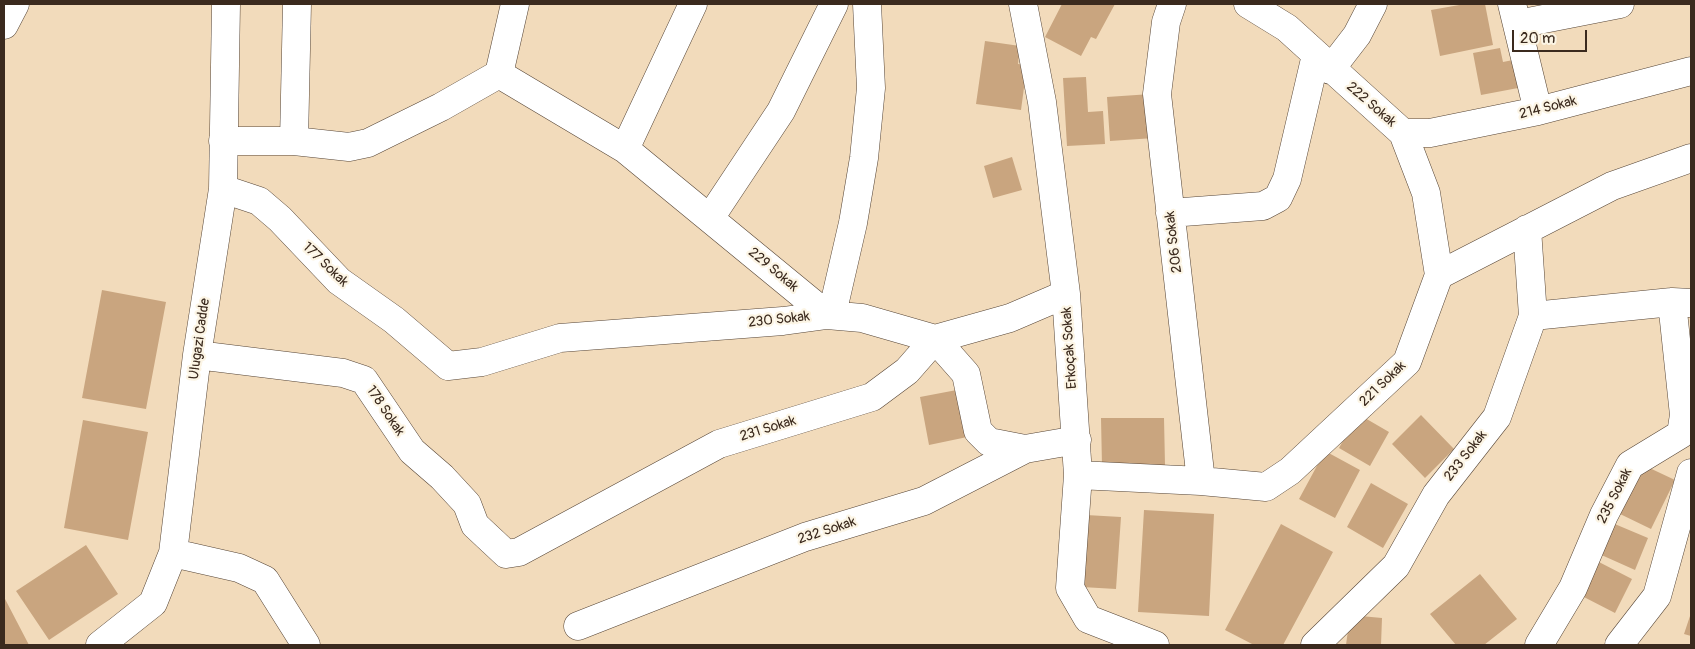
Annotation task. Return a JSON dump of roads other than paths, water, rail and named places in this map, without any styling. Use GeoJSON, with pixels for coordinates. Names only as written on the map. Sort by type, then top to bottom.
{"type":"FeatureCollection","features":[{"type":"Feature","properties":{"kind":"street"},"geometry":{"type":"LineString","coordinates":[[4,25],[15,4]]}},
{"type":"Feature","properties":{"kind":"street","name":"Ulugazi Cadde"},"geometry":{"type":"LineString","coordinates":[[100,645],[153,603],[173,553],[197,356],[223,189],[226,4]]}},
{"type":"Feature","properties":{"kind":"street"},"geometry":{"type":"LineString","coordinates":[[294,141],[297,4]]}},
{"type":"Feature","properties":{"kind":"street"},"geometry":{"type":"LineString","coordinates":[[499,74],[515,4]]}},
{"type":"Feature","properties":{"kind":"street"},"geometry":{"type":"LineString","coordinates":[[223,141],[294,141],[349,147],[368,143],[441,107],[499,74],[534,4]]}},
{"type":"Feature","properties":{"kind":"street"},"geometry":{"type":"LineString","coordinates":[[625,148],[693,4]]}},
{"type":"Feature","properties":{"kind":"street"},"geometry":{"type":"LineString","coordinates":[[710,218],[780,111],[834,4]]}},
{"type":"Feature","properties":{"kind":"street","name":"230 Sokak"},"geometry":{"type":"LineString","coordinates":[[448,366],[482,362],[560,338],[783,321],[827,315],[835,300],[853,223],[864,158],[871,88],[867,4]]}},
{"type":"Feature","properties":{"kind":"street","name":"Erkoçak Sokak"},"geometry":{"type":"LineString","coordinates":[[1023,4],[1042,102],[1066,294],[1078,475],[1070,588],[1088,619],[1155,645]]}},
{"type":"Feature","properties":{"kind":"street","name":"206 Sokak"},"geometry":{"type":"LineString","coordinates":[[1172,4],[1166,22],[1157,94],[1201,481]]}},
{"type":"Feature","properties":{"kind":"street","name":"222 Sokak"},"geometry":{"type":"LineString","coordinates":[[1248,4],[1287,28],[1403,133],[1426,193],[1438,275]]}},
{"type":"Feature","properties":{"kind":"street"},"geometry":{"type":"LineString","coordinates":[[1170,212],[1263,206],[1278,198],[1287,179],[1323,62],[1357,35],[1373,4]]}},
{"type":"Feature","properties":{"kind":"street"},"geometry":{"type":"LineString","coordinates":[[1538,111],[1515,14],[1620,4]]}},
{"type":"Feature","properties":{"kind":"street","name":"214 Sokak"},"geometry":{"type":"LineString","coordinates":[[1403,133],[1430,133],[1538,111],[1691,71]]}},
{"type":"Feature","properties":{"kind":"street","name":"229 Sokak"},"geometry":{"type":"LineString","coordinates":[[499,74],[625,148],[827,315]]}},
{"type":"Feature","properties":{"kind":"street"},"geometry":{"type":"LineString","coordinates":[[1438,275],[1612,186],[1691,158]]}},
{"type":"Feature","properties":{"kind":"street","name":"177 Sokak"},"geometry":{"type":"LineString","coordinates":[[223,189],[259,201],[280,219],[339,281],[394,320],[448,366]]}},
{"type":"Feature","properties":{"kind":"street","name":"233 Sokak"},"geometry":{"type":"LineString","coordinates":[[1315,645],[1396,566],[1436,496],[1497,417],[1533,316],[1527,229]]}},
{"type":"Feature","properties":{"kind":"street","name":"221 Sokak"},"geometry":{"type":"LineString","coordinates":[[1078,475],[1201,481],[1266,487],[1290,471],[1407,362],[1438,275]]}},
{"type":"Feature","properties":{"kind":"street"},"geometry":{"type":"LineString","coordinates":[[827,315],[862,318],[935,339],[1010,318],[1066,294]]}},
{"type":"Feature","properties":{"kind":"street"},"geometry":{"type":"LineString","coordinates":[[1533,316],[1681,303]]}},
{"type":"Feature","properties":{"kind":"street","name":"235 Sokak"},"geometry":{"type":"LineString","coordinates":[[1539,645],[1574,588],[1604,515],[1630,465],[1681,434],[1684,415],[1681,303]]}},
{"type":"Feature","properties":{"kind":"street"},"geometry":{"type":"LineString","coordinates":[[935,339],[966,374],[978,431],[989,442],[1025,448]]}},
{"type":"Feature","properties":{"kind":"street","name":"231 Sokak"},"geometry":{"type":"LineString","coordinates":[[475,525],[506,554],[519,552],[720,444],[872,397],[907,371],[935,339]]}},
{"type":"Feature","properties":{"kind":"street","name":"178 Sokak"},"geometry":{"type":"LineString","coordinates":[[197,356],[343,373],[364,380],[412,451],[442,477],[467,504],[475,525]]}},
{"type":"Feature","properties":{"kind":"street","name":"232 Sokak"},"geometry":{"type":"LineString","coordinates":[[578,626],[805,537],[924,501],[1025,448],[1077,440]]}},
{"type":"Feature","properties":{"kind":"street"},"geometry":{"type":"LineString","coordinates":[[1619,645],[1658,596],[1691,473]]}},
{"type":"Feature","properties":{"kind":"street"},"geometry":{"type":"LineString","coordinates":[[173,553],[239,568],[265,580],[306,645]]}}]}
